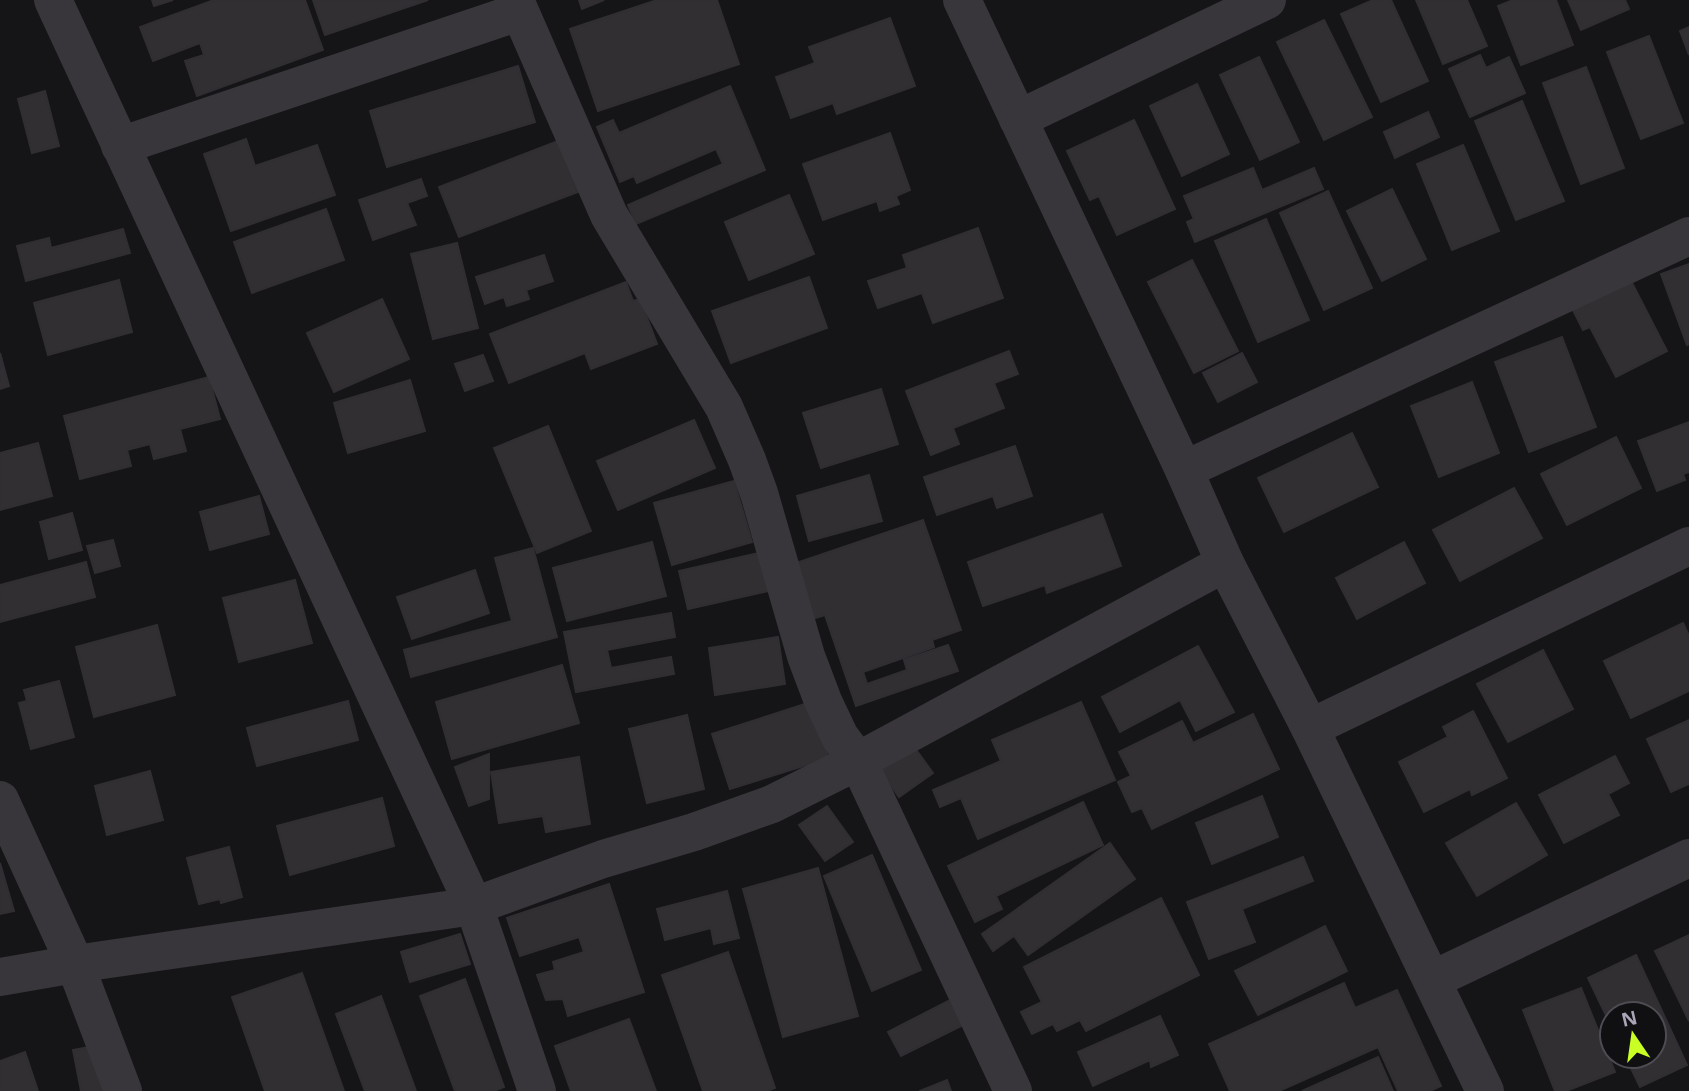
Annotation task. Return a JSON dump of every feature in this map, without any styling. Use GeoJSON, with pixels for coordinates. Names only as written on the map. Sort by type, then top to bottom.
{"type":"FeatureCollection","features":[{"type":"Feature","properties":{"kind":"street"},"geometry":{"type":"LineString","coordinates":[[53,0],[474,906],[537,1091]]}},
{"type":"Feature","properties":{"kind":"street"},"geometry":{"type":"LineString","coordinates":[[962,0],[1184,470],[1225,563],[1310,728],[1485,1091]]}},
{"type":"Feature","properties":{"kind":"street"},"geometry":{"type":"LineString","coordinates":[[1018,119],[1267,0]]}},
{"type":"Feature","properties":{"kind":"street"},"geometry":{"type":"LineString","coordinates":[[120,146],[517,6],[608,215],[724,407],[760,493],[806,656],[823,701],[840,737],[858,761],[1013,1091]]}},
{"type":"Feature","properties":{"kind":"street"},"geometry":{"type":"LineString","coordinates":[[1184,470],[1689,236]]}},
{"type":"Feature","properties":{"kind":"street"},"geometry":{"type":"LineString","coordinates":[[1310,728],[1689,546]]}},
{"type":"Feature","properties":{"kind":"street"},"geometry":{"type":"LineString","coordinates":[[0,978],[75,964],[474,906],[603,859],[694,832],[772,804],[858,761],[1225,563]]}},
{"type":"Feature","properties":{"kind":"street"},"geometry":{"type":"LineString","coordinates":[[0,800],[75,964],[123,1091]]}},
{"type":"Feature","properties":{"kind":"street"},"geometry":{"type":"LineString","coordinates":[[1432,980],[1689,858]]}},
{"type":"Feature","properties":{"kind":"building"},"geometry":{"type":"Polygon","coordinates":[[[152,0],[173,0],[154,6],[152,0]]]}},
{"type":"Feature","properties":{"kind":"building"},"geometry":{"type":"Polygon","coordinates":[[[214,0],[305,0],[323,50],[197,96],[185,61],[204,55],[200,43],[153,61],[140,27],[214,0]]]}},
{"type":"Feature","properties":{"kind":"building"},"geometry":{"type":"Polygon","coordinates":[[[313,0],[428,0],[325,35],[313,0]]]}},
{"type":"Feature","properties":{"kind":"building"},"geometry":{"type":"Polygon","coordinates":[[[579,0],[604,0],[582,9],[579,0]]]}},
{"type":"Feature","properties":{"kind":"building"},"geometry":{"type":"Polygon","coordinates":[[[657,0],[717,0],[739,64],[598,111],[570,29],[657,0]]]}},
{"type":"Feature","properties":{"kind":"building"},"geometry":{"type":"Polygon","coordinates":[[[1373,0],[1391,0],[1428,81],[1381,102],[1341,14],[1373,0]]]}},
{"type":"Feature","properties":{"kind":"building"},"geometry":{"type":"Polygon","coordinates":[[[1416,0],[1467,0],[1487,46],[1443,64],[1416,0]]]}},
{"type":"Feature","properties":{"kind":"building"},"geometry":{"type":"Polygon","coordinates":[[[1513,0],[1556,0],[1573,45],[1521,65],[1498,6],[1513,0]]]}},
{"type":"Feature","properties":{"kind":"building"},"geometry":{"type":"Polygon","coordinates":[[[1568,0],[1625,0],[1629,9],[1581,30],[1568,0]]]}},
{"type":"Feature","properties":{"kind":"building"},"geometry":{"type":"Polygon","coordinates":[[[890,18],[915,86],[837,114],[833,103],[791,118],[776,77],[815,63],[809,47],[890,18]]]}},
{"type":"Feature","properties":{"kind":"building"},"geometry":{"type":"Polygon","coordinates":[[[1324,20],[1372,117],[1324,140],[1277,42],[1324,20]]]}},
{"type":"Feature","properties":{"kind":"building"},"geometry":{"type":"Polygon","coordinates":[[[1689,27],[1689,55],[1680,31],[1689,27]]]}},
{"type":"Feature","properties":{"kind":"building"},"geometry":{"type":"Polygon","coordinates":[[[1649,36],[1683,123],[1641,139],[1607,52],[1649,36]]]}},
{"type":"Feature","properties":{"kind":"building"},"geometry":{"type":"Polygon","coordinates":[[[1480,55],[1486,68],[1509,57],[1525,93],[1470,117],[1449,69],[1480,55]]]}},
{"type":"Feature","properties":{"kind":"building"},"geometry":{"type":"Polygon","coordinates":[[[1259,57],[1299,142],[1260,160],[1220,75],[1259,57]]]}},
{"type":"Feature","properties":{"kind":"building"},"geometry":{"type":"Polygon","coordinates":[[[518,66],[535,122],[387,167],[370,111],[518,66]]]}},
{"type":"Feature","properties":{"kind":"building"},"geometry":{"type":"Polygon","coordinates":[[[1586,67],[1624,168],[1581,184],[1543,83],[1586,67]]]}},
{"type":"Feature","properties":{"kind":"building"},"geometry":{"type":"Polygon","coordinates":[[[1197,84],[1229,154],[1182,176],[1150,106],[1197,84]]]}},
{"type":"Feature","properties":{"kind":"building"},"geometry":{"type":"Polygon","coordinates":[[[730,86],[765,170],[636,224],[628,205],[723,164],[716,149],[637,183],[634,176],[620,182],[597,127],[613,120],[619,133],[730,86]]]}},
{"type":"Feature","properties":{"kind":"building"},"geometry":{"type":"Polygon","coordinates":[[[45,91],[59,146],[32,153],[18,99],[45,91]]]}},
{"type":"Feature","properties":{"kind":"building"},"geometry":{"type":"Polygon","coordinates":[[[1522,101],[1564,201],[1516,220],[1475,121],[1522,101]]]}},
{"type":"Feature","properties":{"kind":"building"},"geometry":{"type":"Polygon","coordinates":[[[1428,112],[1439,137],[1395,158],[1384,132],[1428,112]]]}},
{"type":"Feature","properties":{"kind":"building"},"geometry":{"type":"Polygon","coordinates":[[[1134,120],[1175,209],[1117,235],[1099,196],[1090,200],[1067,151],[1134,120]]]}},
{"type":"Feature","properties":{"kind":"building"},"geometry":{"type":"Polygon","coordinates":[[[890,133],[910,190],[896,196],[899,204],[880,211],[877,201],[823,220],[803,164],[890,133]]]}},
{"type":"Feature","properties":{"kind":"building"},"geometry":{"type":"Polygon","coordinates":[[[246,139],[255,166],[317,145],[335,195],[231,231],[204,154],[246,139]]]}},
{"type":"Feature","properties":{"kind":"building"},"geometry":{"type":"Polygon","coordinates":[[[558,141],[578,192],[459,237],[439,187],[558,141]]]}},
{"type":"Feature","properties":{"kind":"building"},"geometry":{"type":"Polygon","coordinates":[[[1463,145],[1499,231],[1452,250],[1417,164],[1463,145]]]}},
{"type":"Feature","properties":{"kind":"building"},"geometry":{"type":"Polygon","coordinates":[[[1253,168],[1262,190],[1314,168],[1323,189],[1195,242],[1187,222],[1194,219],[1184,196],[1253,168]]]}},
{"type":"Feature","properties":{"kind":"building"},"geometry":{"type":"Polygon","coordinates":[[[421,179],[427,196],[407,203],[416,225],[373,240],[359,200],[421,179]]]}},
{"type":"Feature","properties":{"kind":"building"},"geometry":{"type":"Polygon","coordinates":[[[1392,189],[1426,259],[1382,281],[1347,211],[1392,189]]]}},
{"type":"Feature","properties":{"kind":"building"},"geometry":{"type":"Polygon","coordinates":[[[1328,191],[1372,288],[1324,310],[1280,213],[1328,191]]]}},
{"type":"Feature","properties":{"kind":"building"},"geometry":{"type":"Polygon","coordinates":[[[789,195],[814,254],[749,280],[725,222],[789,195]]]}},
{"type":"Feature","properties":{"kind":"building"},"geometry":{"type":"Polygon","coordinates":[[[326,209],[344,260],[252,293],[234,242],[326,209]]]}},
{"type":"Feature","properties":{"kind":"building"},"geometry":{"type":"Polygon","coordinates":[[[1266,219],[1309,320],[1258,342],[1215,241],[1266,219]]]}},
{"type":"Feature","properties":{"kind":"building"},"geometry":{"type":"Polygon","coordinates":[[[978,228],[1003,298],[933,323],[922,293],[878,308],[868,281],[907,268],[903,255],[978,228]]]}},
{"type":"Feature","properties":{"kind":"building"},"geometry":{"type":"Polygon","coordinates":[[[123,229],[130,253],[26,281],[17,246],[49,238],[51,248],[123,229]]]}},
{"type":"Feature","properties":{"kind":"building"},"geometry":{"type":"Polygon","coordinates":[[[457,243],[478,328],[433,339],[411,254],[457,243]]]}},
{"type":"Feature","properties":{"kind":"building"},"geometry":{"type":"Polygon","coordinates":[[[544,255],[553,281],[526,290],[529,299],[507,306],[504,297],[485,304],[476,277],[544,255]]]}},
{"type":"Feature","properties":{"kind":"building"},"geometry":{"type":"Polygon","coordinates":[[[1192,260],[1238,351],[1194,373],[1148,282],[1192,260]]]}},
{"type":"Feature","properties":{"kind":"building"},"geometry":{"type":"Polygon","coordinates":[[[1689,264],[1689,344],[1687,345],[1661,274],[1689,264]]]}},
{"type":"Feature","properties":{"kind":"building"},"geometry":{"type":"Polygon","coordinates":[[[809,277],[827,328],[731,363],[712,311],[809,277]]]}},
{"type":"Feature","properties":{"kind":"building"},"geometry":{"type":"Polygon","coordinates":[[[1630,279],[1667,351],[1616,377],[1590,327],[1583,330],[1572,308],[1630,279]]]}},
{"type":"Feature","properties":{"kind":"building"},"geometry":{"type":"Polygon","coordinates":[[[119,280],[132,332],[48,355],[34,303],[119,280]]]}},
{"type":"Feature","properties":{"kind":"building"},"geometry":{"type":"Polygon","coordinates":[[[626,282],[633,301],[640,299],[657,344],[591,369],[585,353],[509,383],[490,334],[626,282]]]}},
{"type":"Feature","properties":{"kind":"building"},"geometry":{"type":"Polygon","coordinates":[[[382,299],[409,359],[334,392],[307,333],[382,299]]]}},
{"type":"Feature","properties":{"kind":"building"},"geometry":{"type":"Polygon","coordinates":[[[1562,337],[1596,427],[1529,452],[1495,362],[1562,337]]]}},
{"type":"Feature","properties":{"kind":"building"},"geometry":{"type":"Polygon","coordinates":[[[1009,351],[1018,374],[994,383],[1004,408],[953,428],[959,444],[931,455],[906,391],[1009,351]]]}},
{"type":"Feature","properties":{"kind":"building"},"geometry":{"type":"Polygon","coordinates":[[[0,353],[9,386],[0,389],[0,353]]]}},
{"type":"Feature","properties":{"kind":"building"},"geometry":{"type":"Polygon","coordinates":[[[1242,353],[1257,382],[1218,402],[1203,373],[1242,353]]]}},
{"type":"Feature","properties":{"kind":"building"},"geometry":{"type":"Polygon","coordinates":[[[483,355],[493,381],[465,391],[455,364],[483,355]]]}},
{"type":"Feature","properties":{"kind":"building"},"geometry":{"type":"Polygon","coordinates":[[[209,377],[220,419],[180,429],[186,451],[154,459],[150,444],[127,450],[131,466],[80,479],[64,416],[209,377]]]}},
{"type":"Feature","properties":{"kind":"building"},"geometry":{"type":"Polygon","coordinates":[[[410,380],[425,431],[348,453],[334,403],[410,380]]]}},
{"type":"Feature","properties":{"kind":"building"},"geometry":{"type":"Polygon","coordinates":[[[1472,382],[1499,453],[1439,477],[1411,406],[1472,382]]]}},
{"type":"Feature","properties":{"kind":"building"},"geometry":{"type":"Polygon","coordinates":[[[881,389],[898,444],[821,468],[803,413],[881,389]]]}},
{"type":"Feature","properties":{"kind":"building"},"geometry":{"type":"Polygon","coordinates":[[[694,420],[715,468],[618,510],[597,461],[694,420]]]}},
{"type":"Feature","properties":{"kind":"building"},"geometry":{"type":"Polygon","coordinates":[[[1689,422],[1689,472],[1683,474],[1685,480],[1657,491],[1638,441],[1689,422]]]}},
{"type":"Feature","properties":{"kind":"building"},"geometry":{"type":"Polygon","coordinates":[[[548,426],[591,531],[537,553],[494,448],[548,426]]]}},
{"type":"Feature","properties":{"kind":"building"},"geometry":{"type":"Polygon","coordinates":[[[1352,433],[1378,487],[1284,532],[1258,478],[1352,433]]]}},
{"type":"Feature","properties":{"kind":"building"},"geometry":{"type":"Polygon","coordinates":[[[1616,437],[1641,488],[1567,525],[1541,474],[1616,437]]]}},
{"type":"Feature","properties":{"kind":"building"},"geometry":{"type":"Polygon","coordinates":[[[38,443],[52,496],[0,510],[0,453],[38,443]]]}},
{"type":"Feature","properties":{"kind":"building"},"geometry":{"type":"Polygon","coordinates":[[[1015,446],[1032,496],[997,508],[993,496],[937,515],[924,477],[1015,446]]]}},
{"type":"Feature","properties":{"kind":"building"},"geometry":{"type":"Polygon","coordinates":[[[869,475],[882,521],[809,541],[797,496],[869,475]]]}},
{"type":"Feature","properties":{"kind":"building"},"geometry":{"type":"Polygon","coordinates":[[[734,481],[752,542],[672,565],[654,503],[734,481]]]}},
{"type":"Feature","properties":{"kind":"building"},"geometry":{"type":"Polygon","coordinates":[[[1514,488],[1542,538],[1460,581],[1433,530],[1514,488]]]}},
{"type":"Feature","properties":{"kind":"building"},"geometry":{"type":"Polygon","coordinates":[[[259,496],[269,534],[210,550],[200,512],[259,496]]]}},
{"type":"Feature","properties":{"kind":"building"},"geometry":{"type":"Polygon","coordinates":[[[72,513],[82,550],[49,559],[40,522],[72,513]]]}},
{"type":"Feature","properties":{"kind":"building"},"geometry":{"type":"Polygon","coordinates":[[[1102,514],[1121,566],[1047,593],[1045,585],[983,606],[968,562],[1102,514]]]}},
{"type":"Feature","properties":{"kind":"building"},"geometry":{"type":"Polygon","coordinates":[[[923,520],[961,630],[932,640],[934,647],[863,672],[867,684],[907,670],[904,660],[948,645],[958,671],[856,706],[825,615],[806,621],[787,566],[923,520]]]}},
{"type":"Feature","properties":{"kind":"building"},"geometry":{"type":"Polygon","coordinates":[[[113,540],[120,566],[95,573],[87,546],[113,540]]]}},
{"type":"Feature","properties":{"kind":"building"},"geometry":{"type":"Polygon","coordinates":[[[652,542],[666,596],[567,621],[553,568],[652,542]]]}},
{"type":"Feature","properties":{"kind":"building"},"geometry":{"type":"Polygon","coordinates":[[[1404,542],[1425,583],[1357,619],[1336,578],[1404,542]]]}},
{"type":"Feature","properties":{"kind":"building"},"geometry":{"type":"Polygon","coordinates":[[[533,548],[557,637],[411,677],[404,650],[512,621],[495,558],[533,548]]]}},
{"type":"Feature","properties":{"kind":"building"},"geometry":{"type":"Polygon","coordinates":[[[768,551],[777,589],[688,609],[679,571],[768,551]]]}},
{"type":"Feature","properties":{"kind":"building"},"geometry":{"type":"Polygon","coordinates":[[[86,562],[95,597],[0,622],[0,585],[86,562]]]}},
{"type":"Feature","properties":{"kind":"building"},"geometry":{"type":"Polygon","coordinates":[[[475,570],[489,613],[412,639],[397,597],[475,570]]]}},
{"type":"Feature","properties":{"kind":"building"},"geometry":{"type":"Polygon","coordinates":[[[295,580],[312,643],[239,662],[223,598],[295,580]]]}},
{"type":"Feature","properties":{"kind":"building"},"geometry":{"type":"Polygon","coordinates":[[[671,613],[675,637],[607,650],[611,668],[671,657],[674,674],[576,692],[564,632],[671,613]]]}},
{"type":"Feature","properties":{"kind":"building"},"geometry":{"type":"Polygon","coordinates":[[[1683,623],[1689,636],[1689,691],[1631,718],[1604,661],[1683,623]]]}},
{"type":"Feature","properties":{"kind":"building"},"geometry":{"type":"Polygon","coordinates":[[[157,625],[175,695],[94,717],[76,647],[157,625]]]}},
{"type":"Feature","properties":{"kind":"building"},"geometry":{"type":"Polygon","coordinates":[[[778,637],[785,684],[715,695],[709,648],[778,637]]]}},
{"type":"Feature","properties":{"kind":"building"},"geometry":{"type":"Polygon","coordinates":[[[1198,646],[1234,712],[1196,731],[1180,700],[1120,732],[1102,697],[1198,646]]]}},
{"type":"Feature","properties":{"kind":"building"},"geometry":{"type":"Polygon","coordinates":[[[1543,650],[1573,709],[1508,742],[1477,684],[1543,650]]]}},
{"type":"Feature","properties":{"kind":"building"},"geometry":{"type":"Polygon","coordinates":[[[562,665],[579,723],[452,759],[436,702],[562,665]]]}},
{"type":"Feature","properties":{"kind":"building"},"geometry":{"type":"Polygon","coordinates":[[[59,681],[74,737],[31,749],[19,703],[27,701],[24,690],[59,681]]]}},
{"type":"Feature","properties":{"kind":"building"},"geometry":{"type":"Polygon","coordinates":[[[348,701],[358,740],[257,766],[247,728],[348,701]]]}},
{"type":"Feature","properties":{"kind":"building"},"geometry":{"type":"Polygon","coordinates":[[[811,702],[829,758],[730,789],[712,734],[811,702]]]}},
{"type":"Feature","properties":{"kind":"building"},"geometry":{"type":"Polygon","coordinates":[[[1081,702],[1115,780],[978,839],[961,798],[940,807],[933,790],[1001,761],[992,740],[1081,702]]]}},
{"type":"Feature","properties":{"kind":"building"},"geometry":{"type":"Polygon","coordinates":[[[1473,711],[1507,778],[1472,795],[1470,789],[1424,812],[1399,762],[1448,737],[1443,727],[1473,711]]]}},
{"type":"Feature","properties":{"kind":"building"},"geometry":{"type":"Polygon","coordinates":[[[1253,714],[1279,769],[1152,829],[1142,808],[1132,812],[1118,782],[1131,776],[1119,752],[1182,721],[1193,743],[1253,714]]]}},
{"type":"Feature","properties":{"kind":"building"},"geometry":{"type":"Polygon","coordinates":[[[687,715],[704,789],[647,803],[629,729],[687,715]]]}},
{"type":"Feature","properties":{"kind":"building"},"geometry":{"type":"Polygon","coordinates":[[[1689,720],[1689,784],[1671,792],[1647,739],[1689,720]]]}},
{"type":"Feature","properties":{"kind":"building"},"geometry":{"type":"Polygon","coordinates":[[[906,736],[933,773],[899,797],[872,759],[906,736]]]}},
{"type":"Feature","properties":{"kind":"building"},"geometry":{"type":"Polygon","coordinates":[[[489,754],[489,799],[469,806],[455,767],[489,754]]]}},
{"type":"Feature","properties":{"kind":"building"},"geometry":{"type":"Polygon","coordinates":[[[1615,756],[1629,783],[1608,794],[1619,815],[1564,843],[1539,795],[1615,756]]]}},
{"type":"Feature","properties":{"kind":"building"},"geometry":{"type":"Polygon","coordinates":[[[579,757],[590,824],[546,832],[543,816],[499,823],[491,772],[579,757]]]}},
{"type":"Feature","properties":{"kind":"building"},"geometry":{"type":"Polygon","coordinates":[[[150,771],[163,820],[107,835],[95,786],[150,771]]]}},
{"type":"Feature","properties":{"kind":"building"},"geometry":{"type":"Polygon","coordinates":[[[1262,796],[1278,837],[1212,864],[1196,823],[1262,796]]]}},
{"type":"Feature","properties":{"kind":"building"},"geometry":{"type":"Polygon","coordinates":[[[382,798],[394,846],[290,875],[277,826],[382,798]]]}},
{"type":"Feature","properties":{"kind":"building"},"geometry":{"type":"Polygon","coordinates":[[[1083,802],[1103,845],[996,896],[1002,909],[975,922],[948,866],[1083,802]]]}},
{"type":"Feature","properties":{"kind":"building"},"geometry":{"type":"Polygon","coordinates":[[[1516,803],[1547,855],[1477,896],[1446,843],[1516,803]]]}},
{"type":"Feature","properties":{"kind":"building"},"geometry":{"type":"Polygon","coordinates":[[[827,806],[853,842],[825,861],[799,825],[827,806]]]}},
{"type":"Feature","properties":{"kind":"building"},"geometry":{"type":"Polygon","coordinates":[[[1110,843],[1135,879],[1028,955],[1014,936],[993,951],[982,934],[1110,843]]]}},
{"type":"Feature","properties":{"kind":"building"},"geometry":{"type":"Polygon","coordinates":[[[229,847],[242,897],[221,903],[220,899],[199,904],[187,858],[229,847]]]}},
{"type":"Feature","properties":{"kind":"building"},"geometry":{"type":"Polygon","coordinates":[[[872,855],[921,970],[872,991],[824,876],[872,855]]]}},
{"type":"Feature","properties":{"kind":"building"},"geometry":{"type":"Polygon","coordinates":[[[1303,857],[1313,881],[1242,909],[1255,942],[1209,959],[1187,902],[1303,857]]]}},
{"type":"Feature","properties":{"kind":"building"},"geometry":{"type":"Polygon","coordinates":[[[0,863],[14,911],[0,914],[0,863]]]}},
{"type":"Feature","properties":{"kind":"building"},"geometry":{"type":"Polygon","coordinates":[[[818,868],[858,1016],[783,1037],[743,889],[818,868]]]}},
{"type":"Feature","properties":{"kind":"building"},"geometry":{"type":"Polygon","coordinates":[[[609,884],[644,992],[568,1016],[563,999],[546,1000],[537,975],[555,970],[553,962],[584,952],[579,937],[520,956],[507,918],[609,884]]]}},
{"type":"Feature","properties":{"kind":"building"},"geometry":{"type":"Polygon","coordinates":[[[727,891],[739,938],[714,944],[711,928],[665,940],[657,909],[727,891]]]}},
{"type":"Feature","properties":{"kind":"building"},"geometry":{"type":"Polygon","coordinates":[[[1161,898],[1199,975],[1086,1031],[1080,1020],[1057,1031],[1053,1024],[1032,1034],[1021,1012],[1042,1002],[1024,967],[1161,898]]]}},
{"type":"Feature","properties":{"kind":"building"},"geometry":{"type":"Polygon","coordinates":[[[1325,926],[1347,971],[1258,1015],[1235,971],[1325,926]]]}},
{"type":"Feature","properties":{"kind":"building"},"geometry":{"type":"Polygon","coordinates":[[[460,934],[470,964],[410,982],[401,952],[460,934]]]}},
{"type":"Feature","properties":{"kind":"building"},"geometry":{"type":"Polygon","coordinates":[[[1689,935],[1689,1021],[1655,951],[1689,935]]]}},
{"type":"Feature","properties":{"kind":"building"},"geometry":{"type":"Polygon","coordinates":[[[728,952],[775,1088],[767,1091],[703,1091],[662,975],[728,952]]]}},
{"type":"Feature","properties":{"kind":"building"},"geometry":{"type":"Polygon","coordinates":[[[1636,955],[1657,1000],[1599,1000],[1588,978],[1636,955]]]}},
{"type":"Feature","properties":{"kind":"building"},"geometry":{"type":"Polygon","coordinates":[[[302,973],[344,1091],[265,1091],[232,997],[302,973]]]}},
{"type":"Feature","properties":{"kind":"building"},"geometry":{"type":"Polygon","coordinates":[[[465,979],[504,1087],[494,1091],[455,1091],[420,996],[465,979]]]}},
{"type":"Feature","properties":{"kind":"building"},"geometry":{"type":"Polygon","coordinates":[[[1344,983],[1355,1008],[1397,990],[1441,1086],[1430,1091],[1398,1091],[1378,1047],[1279,1091],[1230,1091],[1209,1044],[1344,983]]]}},
{"type":"Feature","properties":{"kind":"building"},"geometry":{"type":"Polygon","coordinates":[[[1581,988],[1598,1030],[1598,1070],[1615,1072],[1566,1091],[1555,1091],[1523,1010],[1581,988]]]}},
{"type":"Feature","properties":{"kind":"building"},"geometry":{"type":"Polygon","coordinates":[[[381,996],[416,1091],[365,1091],[336,1014],[381,996]]]}},
{"type":"Feature","properties":{"kind":"building"},"geometry":{"type":"Polygon","coordinates":[[[950,1000],[963,1025],[901,1056],[888,1032],[950,1000]]]}},
{"type":"Feature","properties":{"kind":"building"},"geometry":{"type":"Polygon","coordinates":[[[1160,1016],[1178,1055],[1151,1067],[1150,1060],[1093,1086],[1078,1052],[1160,1016]]]}},
{"type":"Feature","properties":{"kind":"building"},"geometry":{"type":"Polygon","coordinates":[[[629,1019],[656,1091],[571,1091],[555,1046],[629,1019]]]}},
{"type":"Feature","properties":{"kind":"building"},"geometry":{"type":"Polygon","coordinates":[[[1668,1024],[1687,1065],[1640,1087],[1632,1070],[1668,1070],[1668,1024]]]}},
{"type":"Feature","properties":{"kind":"building"},"geometry":{"type":"Polygon","coordinates":[[[95,1046],[104,1091],[81,1091],[73,1050],[95,1046]]]}},
{"type":"Feature","properties":{"kind":"building"},"geometry":{"type":"Polygon","coordinates":[[[25,1052],[38,1091],[0,1091],[0,1061],[25,1052]]]}},
{"type":"Feature","properties":{"kind":"building"},"geometry":{"type":"Polygon","coordinates":[[[1378,1057],[1393,1091],[1302,1091],[1378,1057]]]}},
{"type":"Feature","properties":{"kind":"building"},"geometry":{"type":"Polygon","coordinates":[[[947,1080],[951,1091],[920,1091],[947,1080]]]}}]}
